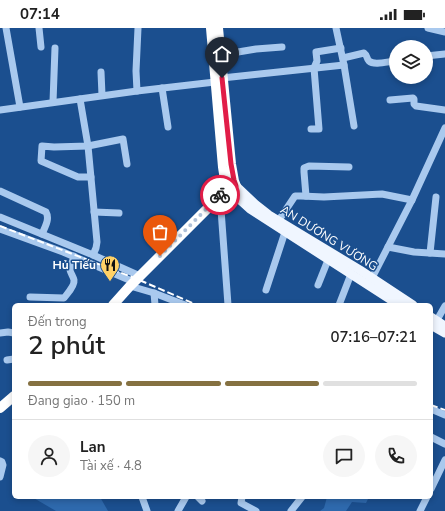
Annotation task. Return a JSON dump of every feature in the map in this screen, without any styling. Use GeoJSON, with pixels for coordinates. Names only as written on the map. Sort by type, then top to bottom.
{"type":"FeatureCollection","features":[{"type":"Feature","properties":{"kind":"highway"},"geometry":{"type":"LineString","coordinates":[[210,28],[219,80]]}},
{"type":"Feature","properties":{"kind":"highway"},"geometry":{"type":"LineString","coordinates":[[115,303],[220,196],[233,188],[225,180],[223,167],[218,28]]}},
{"type":"Feature","properties":{"kind":"highway"},"geometry":{"type":"LineString","coordinates":[[0,408],[12,398]]}},
{"type":"Feature","properties":{"kind":"main road","name":"AN DƯƠNG VƯƠNG"},"geometry":{"type":"LineString","coordinates":[[233,188],[270,215],[372,278],[409,303]]}},
{"type":"Feature","properties":{"kind":"main road","name":"AN DƯƠNG VƯƠNG"},"geometry":{"type":"LineString","coordinates":[[233,188],[250,209],[396,303]]}},
{"type":"Feature","properties":{"kind":"main road"},"geometry":{"type":"LineString","coordinates":[[433,321],[445,326]]}},
{"type":"Feature","properties":{"kind":"main road"},"geometry":{"type":"LineString","coordinates":[[433,321],[445,333]]}},
{"type":"Feature","properties":{"kind":"street"},"geometry":{"type":"LineString","coordinates":[[6,28],[20,107]]}},
{"type":"Feature","properties":{"kind":"street"},"geometry":{"type":"LineString","coordinates":[[39,28],[40,47]]}},
{"type":"Feature","properties":{"kind":"street"},"geometry":{"type":"LineString","coordinates":[[137,90],[136,71],[138,28]]}},
{"type":"Feature","properties":{"kind":"street"},"geometry":{"type":"LineString","coordinates":[[336,28],[344,61],[354,126]]}},
{"type":"Feature","properties":{"kind":"street"},"geometry":{"type":"LineString","coordinates":[[428,28],[445,32]]}},
{"type":"Feature","properties":{"kind":"street"},"geometry":{"type":"LineString","coordinates":[[220,55],[282,46]]}},
{"type":"Feature","properties":{"kind":"street"},"geometry":{"type":"LineString","coordinates":[[52,102],[55,48]]}},
{"type":"Feature","properties":{"kind":"street"},"geometry":{"type":"LineString","coordinates":[[311,129],[319,129],[314,68],[317,61],[316,52],[341,48]]}},
{"type":"Feature","properties":{"kind":"street"},"geometry":{"type":"LineString","coordinates":[[0,110],[137,90],[314,68],[344,61],[364,53],[369,61],[374,63],[389,61]]}},
{"type":"Feature","properties":{"kind":"street"},"geometry":{"type":"LineString","coordinates":[[101,72],[102,95]]}},
{"type":"Feature","properties":{"kind":"street"},"geometry":{"type":"LineString","coordinates":[[162,88],[168,127]]}},
{"type":"Feature","properties":{"kind":"street"},"geometry":{"type":"LineString","coordinates":[[390,100],[413,98],[416,106],[445,110]]}},
{"type":"Feature","properties":{"kind":"street"},"geometry":{"type":"LineString","coordinates":[[80,99],[88,146],[97,242],[93,255]]}},
{"type":"Feature","properties":{"kind":"street"},"geometry":{"type":"LineString","coordinates":[[372,278],[412,200],[445,128]]}},
{"type":"Feature","properties":{"kind":"street"},"geometry":{"type":"LineString","coordinates":[[91,178],[78,177],[41,161],[42,146],[88,146],[123,140],[127,164]]}},
{"type":"Feature","properties":{"kind":"street"},"geometry":{"type":"LineString","coordinates":[[306,196],[304,168],[310,166],[349,167]]}},
{"type":"Feature","properties":{"kind":"street"},"geometry":{"type":"LineString","coordinates":[[0,191],[46,212],[48,215],[48,220],[42,234]]}},
{"type":"Feature","properties":{"kind":"street"},"geometry":{"type":"LineString","coordinates":[[279,220],[295,196],[324,197],[382,194],[412,200]]}},
{"type":"Feature","properties":{"kind":"street"},"geometry":{"type":"LineString","coordinates":[[220,196],[228,303]]}},
{"type":"Feature","properties":{"kind":"street"},"geometry":{"type":"LineString","coordinates":[[430,253],[436,197]]}},
{"type":"Feature","properties":{"kind":"street"},"geometry":{"type":"LineString","coordinates":[[94,212],[119,213]]}},
{"type":"Feature","properties":{"kind":"street"},"geometry":{"type":"LineString","coordinates":[[0,217],[93,255],[154,293],[180,303]]}},
{"type":"Feature","properties":{"kind":"street"},"geometry":{"type":"LineString","coordinates":[[0,229],[74,256],[135,281]]}},
{"type":"Feature","properties":{"kind":"street"},"geometry":{"type":"LineString","coordinates":[[266,290],[285,232]]}},
{"type":"Feature","properties":{"kind":"street"},"geometry":{"type":"LineString","coordinates":[[388,247],[406,251],[445,254]]}},
{"type":"Feature","properties":{"kind":"street"},"geometry":{"type":"LineString","coordinates":[[30,297],[64,298],[74,284],[70,270],[74,256]]}},
{"type":"Feature","properties":{"kind":"street"},"geometry":{"type":"LineString","coordinates":[[318,285],[328,260]]}},
{"type":"Feature","properties":{"kind":"street"},"geometry":{"type":"LineString","coordinates":[[340,303],[351,274]]}},
{"type":"Feature","properties":{"kind":"street"},"geometry":{"type":"LineString","coordinates":[[154,293],[155,303]]}},
{"type":"Feature","properties":{"kind":"street"},"geometry":{"type":"LineString","coordinates":[[433,321],[445,306]]}},
{"type":"Feature","properties":{"kind":"street"},"geometry":{"type":"LineString","coordinates":[[0,333],[12,333]]}},
{"type":"Feature","properties":{"kind":"street"},"geometry":{"type":"LineString","coordinates":[[433,410],[445,415]]}},
{"type":"Feature","properties":{"kind":"street"},"geometry":{"type":"LineString","coordinates":[[433,438],[445,444]]}},
{"type":"Feature","properties":{"kind":"street"},"geometry":{"type":"LineString","coordinates":[[433,485],[445,460]]}},
{"type":"Feature","properties":{"kind":"street"},"geometry":{"type":"LineString","coordinates":[[0,461],[3,465],[0,477]]}},
{"type":"Feature","properties":{"kind":"street"},"geometry":{"type":"LineString","coordinates":[[143,499],[147,511]]}},
{"type":"Feature","properties":{"kind":"street"},"geometry":{"type":"LineString","coordinates":[[178,511],[185,499]]}},
{"type":"Feature","properties":{"kind":"street"},"geometry":{"type":"LineString","coordinates":[[242,499],[241,503],[256,511]]}},
{"type":"Feature","properties":{"kind":"street"},"geometry":{"type":"LineString","coordinates":[[291,511],[300,499]]}},
{"type":"Feature","properties":{"kind":"street"},"geometry":{"type":"LineString","coordinates":[[420,511],[426,499]]}},
{"type":"Feature","properties":{"kind":"shaded area"},"geometry":{"type":"Polygon","coordinates":[[[35,499],[101,499],[108,511],[56,511],[35,499]]]}},
{"type":"Feature","properties":{"kind":"shaded area"},"geometry":{"type":"Polygon","coordinates":[[[326,499],[368,499],[366,503],[352,502],[346,511],[320,511],[324,508],[326,499]]]}},
{"type":"Feature","properties":{"kind":"railway"},"geometry":{"type":"LineString","coordinates":[[0,226],[137,279],[192,303]]}},
{"type":"Feature","properties":{"kind":"railway"},"geometry":{"type":"LineString","coordinates":[[433,406],[445,410]]}},
{"type":"Feature","properties":{"kind":"way so far"},"geometry":{"type":"LineString","coordinates":[[160,256],[220,195]]}},
{"type":"Feature","properties":{"kind":"place","name":"Hủ Tiếu"},"geometry":{"type":"Point","coordinates":[110,282]}},
{"type":"Feature","properties":{"kind":"route"},"geometry":{"type":"LineString","coordinates":[[220,195],[236,186],[231,164],[222,78]]}}]}
